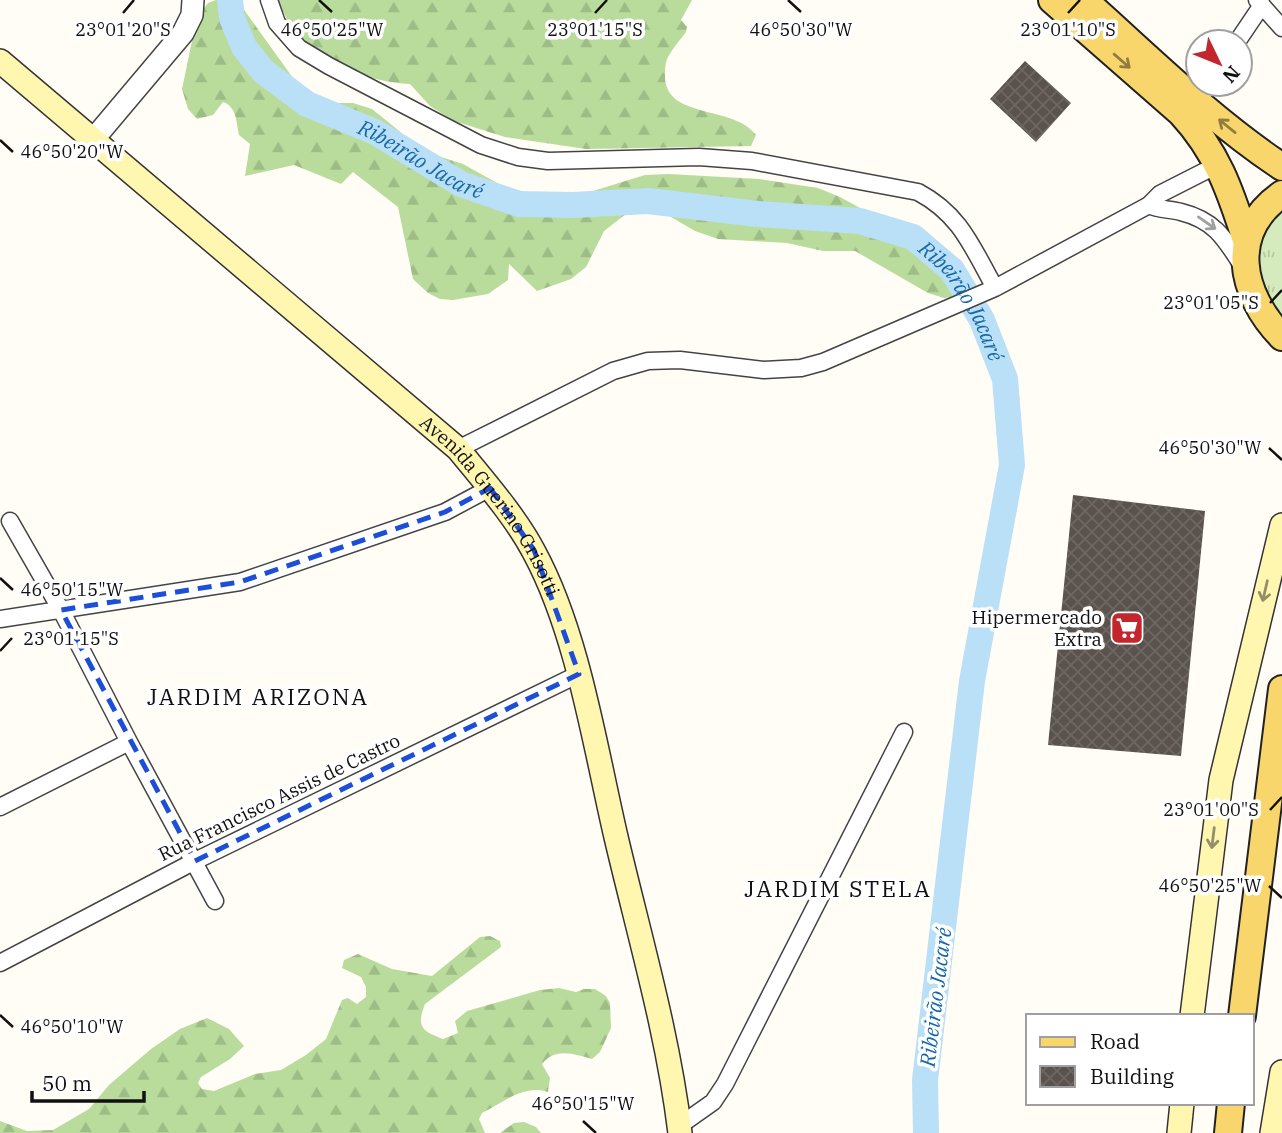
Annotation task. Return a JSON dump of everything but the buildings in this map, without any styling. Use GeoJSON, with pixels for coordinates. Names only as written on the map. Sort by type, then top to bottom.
{"type":"FeatureCollection","features":[{"type":"Feature","properties":{"kind":"main road"},"geometry":{"type":"LineString","coordinates":[[1052,0],[1197,130],[1219,164],[1246,240],[1246,271],[1257,305],[1282,337]]}},
{"type":"Feature","properties":{"kind":"main road"},"geometry":{"type":"LineString","coordinates":[[1084,0],[1184,77]]}},
{"type":"Feature","properties":{"kind":"main road","name":"Avenida Guerino Grisotti"},"geometry":{"type":"LineString","coordinates":[[0,61],[458,449],[490,488],[534,550],[554,594],[579,674],[666,1050],[680,1129]]}},
{"type":"Feature","properties":{"kind":"main road"},"geometry":{"type":"LineString","coordinates":[[1209,98],[1257,150],[1282,167]]}},
{"type":"Feature","properties":{"kind":"main road"},"geometry":{"type":"LineString","coordinates":[[1246,240],[1256,217],[1282,194]]}},
{"type":"Feature","properties":{"kind":"main road"},"geometry":{"type":"LineString","coordinates":[[1192,1014],[1221,780],[1282,525]]}},
{"type":"Feature","properties":{"kind":"main road"},"geometry":{"type":"LineString","coordinates":[[1242,1014],[1282,690]]}},
{"type":"Feature","properties":{"kind":"main road"},"geometry":{"type":"LineString","coordinates":[[1272,1133],[1282,1072]]}},
{"type":"Feature","properties":{"kind":"main road"},"geometry":{"type":"LineString","coordinates":[[1179,1133],[1182,1105]]}},
{"type":"Feature","properties":{"kind":"main road"},"geometry":{"type":"LineString","coordinates":[[1228,1133],[1231,1105]]}},
{"type":"Feature","properties":{"kind":"street"},"geometry":{"type":"LineString","coordinates":[[92,141],[183,33],[191,15],[193,0]]}},
{"type":"Feature","properties":{"kind":"street"},"geometry":{"type":"LineString","coordinates":[[269,0],[277,23],[299,48],[481,145],[518,157],[548,161],[713,158],[752,162],[918,191],[939,203],[960,225],[995,288]]}},
{"type":"Feature","properties":{"kind":"street"},"geometry":{"type":"LineString","coordinates":[[1245,28],[1259,3],[1282,28]]}},
{"type":"Feature","properties":{"kind":"street"},"geometry":{"type":"LineString","coordinates":[[458,449],[613,371],[648,361],[680,360],[764,370],[801,368],[824,362],[995,288],[1149,205],[1160,194],[1219,164]]}},
{"type":"Feature","properties":{"kind":"street"},"geometry":{"type":"LineString","coordinates":[[1149,205],[1199,217],[1212,224],[1246,271]]}},
{"type":"Feature","properties":{"kind":"street"},"geometry":{"type":"LineString","coordinates":[[0,619],[240,582],[445,512],[490,488]]}},
{"type":"Feature","properties":{"kind":"street"},"geometry":{"type":"LineString","coordinates":[[9,521],[61,610],[215,901]]}},
{"type":"Feature","properties":{"kind":"street","name":"Rua Francisco Assis de Castro"},"geometry":{"type":"LineString","coordinates":[[0,962],[195,861],[579,674]]}},
{"type":"Feature","properties":{"kind":"street"},"geometry":{"type":"LineString","coordinates":[[680,1129],[713,1102],[725,1084],[904,732]]}},
{"type":"Feature","properties":{"kind":"street"},"geometry":{"type":"LineString","coordinates":[[0,807],[129,742]]}},
{"type":"Feature","properties":{"kind":"highlighted area"},"geometry":{"type":"Polygon","coordinates":[[[490,488],[534,550],[579,674],[195,861],[61,610],[240,582],[445,512],[490,488]]]}},
{"type":"Feature","properties":{"kind":"green space"},"geometry":{"type":"Polygon","coordinates":[[[233,0],[242,7],[293,78],[314,95],[332,103],[353,103],[372,109],[414,143],[435,155],[463,164],[506,188],[543,195],[564,195],[593,191],[645,175],[669,174],[759,179],[818,188],[840,197],[922,242],[948,273],[955,289],[954,297],[944,298],[928,293],[855,251],[823,251],[787,243],[718,239],[695,231],[666,214],[646,210],[626,214],[604,231],[586,267],[571,279],[537,291],[509,264],[508,280],[488,294],[453,300],[440,299],[428,293],[413,279],[398,207],[353,172],[341,184],[294,165],[245,176],[250,144],[239,135],[231,107],[223,102],[213,115],[197,119],[188,109],[182,89],[197,17],[208,3],[233,0]]]}},
{"type":"Feature","properties":{"kind":"green space"},"geometry":{"type":"Polygon","coordinates":[[[278,0],[692,0],[681,20],[687,27],[686,32],[666,61],[668,89],[676,99],[687,106],[732,119],[745,125],[756,135],[751,146],[586,149],[505,137],[454,121],[430,106],[410,84],[394,83],[361,74],[328,59],[300,38],[290,25],[278,0]]]}},
{"type":"Feature","properties":{"kind":"green space"},"geometry":{"type":"Polygon","coordinates":[[[1282,213],[1282,315],[1265,286],[1260,250],[1266,229],[1282,213]]]}},
{"type":"Feature","properties":{"kind":"green space"},"geometry":{"type":"Polygon","coordinates":[[[490,936],[500,941],[501,947],[425,1004],[421,1023],[426,1030],[443,1039],[458,1033],[455,1021],[467,1011],[540,990],[559,988],[576,992],[595,989],[606,996],[610,1003],[611,1028],[600,1052],[592,1059],[566,1053],[553,1055],[542,1064],[550,1078],[548,1092],[522,1092],[482,1113],[479,1119],[485,1133],[0,1133],[0,1121],[27,1131],[53,1130],[89,1109],[109,1085],[151,1049],[180,1029],[207,1018],[229,1029],[244,1046],[230,1059],[201,1077],[198,1083],[202,1089],[214,1091],[255,1074],[281,1070],[326,1039],[342,1000],[348,998],[357,1004],[366,997],[366,987],[361,977],[342,968],[344,960],[358,954],[392,969],[432,976],[480,937],[490,936]]]}},
{"type":"Feature","properties":{"kind":"green space"},"geometry":{"type":"Polygon","coordinates":[[[524,1122],[536,1127],[541,1133],[500,1133],[514,1123],[524,1122]]]}},
{"type":"Feature","properties":{"kind":"waterway","name":"Ribeirão Jacaré"},"geometry":{"type":"LineString","coordinates":[[230,0],[232,18],[244,47],[263,71],[307,104],[375,132],[461,184],[519,204],[573,205],[648,201],[758,214],[860,221],[913,237],[952,270],[982,320],[1005,379],[1012,465],[972,681],[925,1080],[926,1133]]}},
{"type":"Feature","properties":{"kind":"place","name":"Hipermercado Extra"},"geometry":{"type":"Point","coordinates":[1127,628]}},
{"type":"Feature","properties":{"kind":"district","name":"JARDIM ARIZONA"},"geometry":{"type":"Point","coordinates":[258,696]}},
{"type":"Feature","properties":{"kind":"district","name":"JARDIM STELA"},"geometry":{"type":"Point","coordinates":[838,888]}}]}
